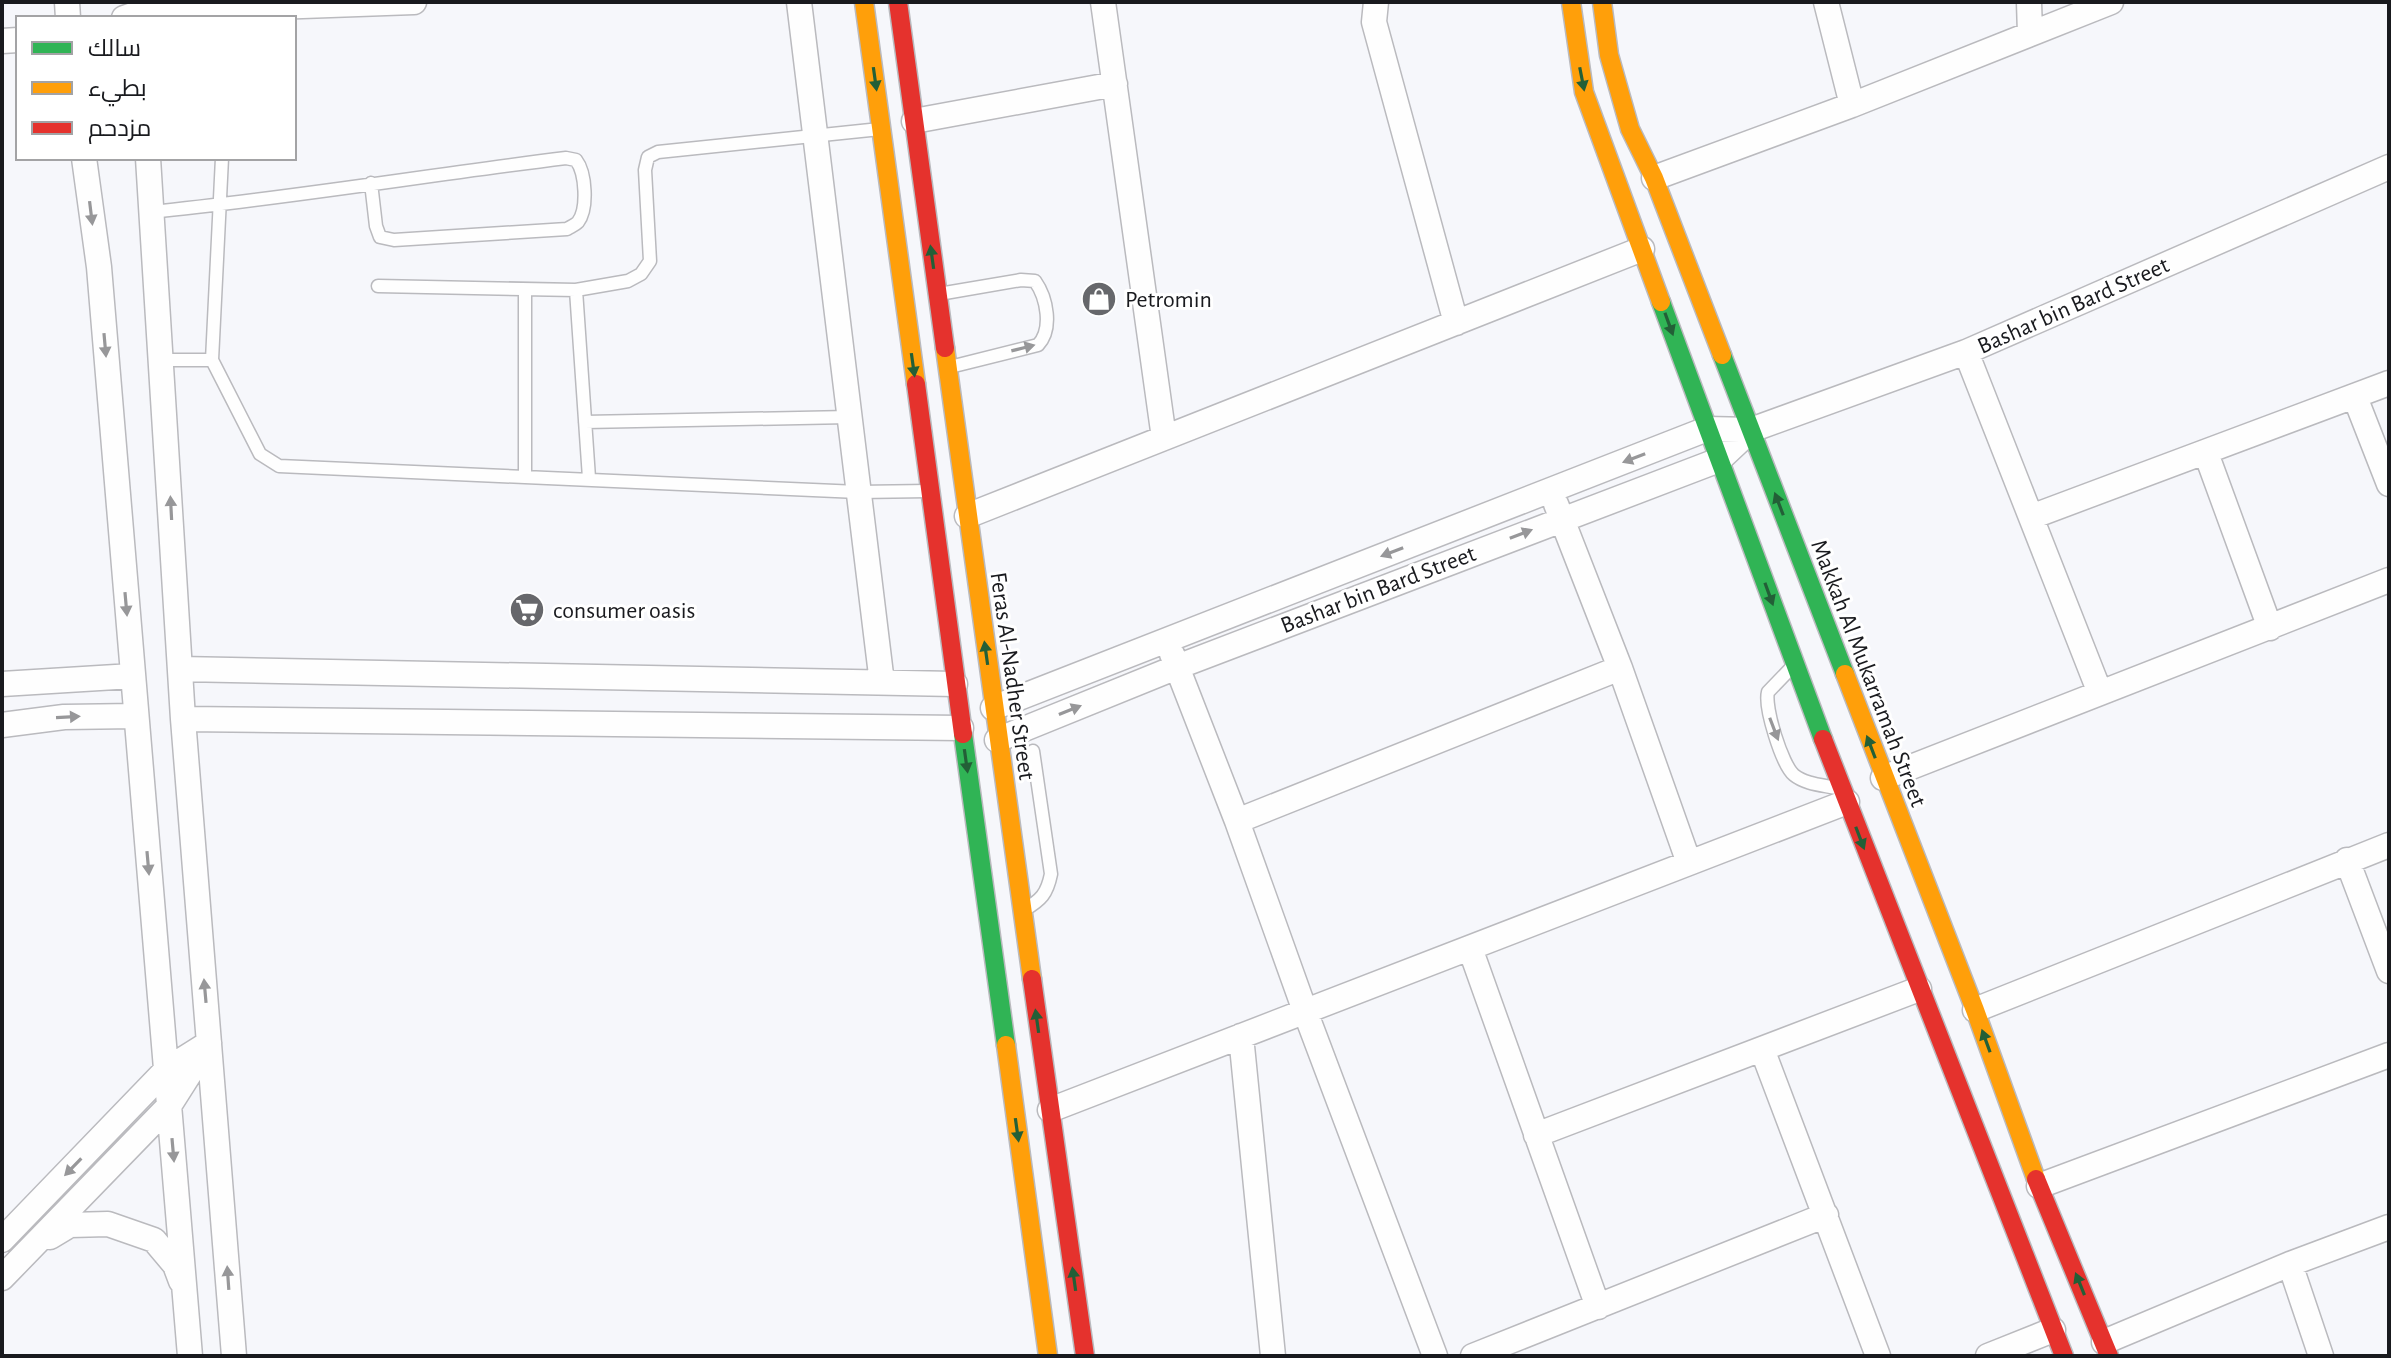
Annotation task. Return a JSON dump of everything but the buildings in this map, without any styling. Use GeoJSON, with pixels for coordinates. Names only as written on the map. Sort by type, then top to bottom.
{"type":"FeatureCollection","features":[{"type":"Feature","properties":{"kind":"main road"},"geometry":{"type":"LineString","coordinates":[[864,2],[1048,1356]]}},
{"type":"Feature","properties":{"kind":"main road","name":"Feras Al-Nadher Street"},"geometry":{"type":"LineString","coordinates":[[898,2],[997,740],[1085,1356]]}},
{"type":"Feature","properties":{"kind":"main road"},"geometry":{"type":"LineString","coordinates":[[1571,2],[1584,92],[1844,796],[2064,1356]]}},
{"type":"Feature","properties":{"kind":"main road","name":"Makkah Al Mukarramah Street"},"geometry":{"type":"LineString","coordinates":[[1602,2],[1609,55],[1630,129],[1654,178],[1975,1010],[2039,1186],[2106,1349]]}},
{"type":"Feature","properties":{"kind":"street"},"geometry":{"type":"LineString","coordinates":[[136,13],[210,6],[414,2]]}},
{"type":"Feature","properties":{"kind":"street"},"geometry":{"type":"LineString","coordinates":[[799,2],[882,683]]}},
{"type":"Feature","properties":{"kind":"street"},"geometry":{"type":"LineString","coordinates":[[1103,2],[1164,438]]}},
{"type":"Feature","properties":{"kind":"street"},"geometry":{"type":"LineString","coordinates":[[1376,2],[1374,22],[1456,323]]}},
{"type":"Feature","properties":{"kind":"street"},"geometry":{"type":"LineString","coordinates":[[1826,2],[1852,105]]}},
{"type":"Feature","properties":{"kind":"street"},"geometry":{"type":"LineString","coordinates":[[2029,2],[2030,34]]}},
{"type":"Feature","properties":{"kind":"street"},"geometry":{"type":"LineString","coordinates":[[1654,178],[1852,105],[2111,2]]}},
{"type":"Feature","properties":{"kind":"street"},"geometry":{"type":"LineString","coordinates":[[914,121],[1115,84]]}},
{"type":"Feature","properties":{"kind":"street"},"geometry":{"type":"LineString","coordinates":[[84,160],[99,267],[190,1356]]}},
{"type":"Feature","properties":{"kind":"street"},"geometry":{"type":"LineString","coordinates":[[148,160],[183,719],[234,1356]]}},
{"type":"Feature","properties":{"kind":"street","name":"Bashar bin Bard Street"},"geometry":{"type":"LineString","coordinates":[[993,708],[1707,429],[1751,430],[1966,352],[2389,167]]}},
{"type":"Feature","properties":{"kind":"street"},"geometry":{"type":"LineString","coordinates":[[967,516],[1642,249]]}},
{"type":"Feature","properties":{"kind":"street"},"geometry":{"type":"LineString","coordinates":[[1966,352],[2100,693]]}},
{"type":"Feature","properties":{"kind":"street"},"geometry":{"type":"LineString","coordinates":[[2031,517],[2389,383]]}},
{"type":"Feature","properties":{"kind":"street"},"geometry":{"type":"LineString","coordinates":[[2355,397],[2389,484]]}},
{"type":"Feature","properties":{"kind":"street","name":"Bashar bin Bard Street"},"geometry":{"type":"LineString","coordinates":[[997,740],[1177,667],[1719,460],[1751,430]]}},
{"type":"Feature","properties":{"kind":"street"},"geometry":{"type":"LineString","coordinates":[[2206,453],[2270,628]]}},
{"type":"Feature","properties":{"kind":"street"},"geometry":{"type":"LineString","coordinates":[[1551,490],[1620,668],[1689,863]]}},
{"type":"Feature","properties":{"kind":"street"},"geometry":{"type":"LineString","coordinates":[[1883,778],[2389,580]]}},
{"type":"Feature","properties":{"kind":"street"},"geometry":{"type":"LineString","coordinates":[[1166,640],[1237,821],[1435,1356]]}},
{"type":"Feature","properties":{"kind":"street"},"geometry":{"type":"LineString","coordinates":[[1237,821],[1620,668]]}},
{"type":"Feature","properties":{"kind":"street"},"geometry":{"type":"LineString","coordinates":[[180,669],[955,684]]}},
{"type":"Feature","properties":{"kind":"street"},"geometry":{"type":"LineString","coordinates":[[2,684],[132,676]]}},
{"type":"Feature","properties":{"kind":"street"},"geometry":{"type":"LineString","coordinates":[[2,725],[64,717],[135,716]]}},
{"type":"Feature","properties":{"kind":"street"},"geometry":{"type":"LineString","coordinates":[[183,719],[961,728]]}},
{"type":"Feature","properties":{"kind":"street"},"geometry":{"type":"LineString","coordinates":[[1050,1110],[1689,863],[1844,796]]}},
{"type":"Feature","properties":{"kind":"street"},"geometry":{"type":"LineString","coordinates":[[1975,1010],[2389,845]]}},
{"type":"Feature","properties":{"kind":"street"},"geometry":{"type":"LineString","coordinates":[[2347,860],[2389,971]]}},
{"type":"Feature","properties":{"kind":"street"},"geometry":{"type":"LineString","coordinates":[[1470,948],[1598,1307]]}},
{"type":"Feature","properties":{"kind":"street"},"geometry":{"type":"LineString","coordinates":[[1536,1135],[1919,989]]}},
{"type":"Feature","properties":{"kind":"street"},"geometry":{"type":"LineString","coordinates":[[1241,1036],[1273,1356]]}},
{"type":"Feature","properties":{"kind":"street"},"geometry":{"type":"LineString","coordinates":[[2,1240],[166,1070],[209,1043]]}},
{"type":"Feature","properties":{"kind":"street"},"geometry":{"type":"LineString","coordinates":[[2,1278],[169,1106],[209,1043]]}},
{"type":"Feature","properties":{"kind":"street"},"geometry":{"type":"LineString","coordinates":[[1762,1049],[1878,1356]]}},
{"type":"Feature","properties":{"kind":"street"},"geometry":{"type":"LineString","coordinates":[[2039,1186],[2389,1055]]}},
{"type":"Feature","properties":{"kind":"street"},"geometry":{"type":"LineString","coordinates":[[1473,1356],[1826,1215]]}},
{"type":"Feature","properties":{"kind":"street"},"geometry":{"type":"LineString","coordinates":[[33,1246],[70,1225],[108,1224],[154,1240],[175,1265],[185,1292]]}},
{"type":"Feature","properties":{"kind":"street"},"geometry":{"type":"LineString","coordinates":[[2106,1349],[2290,1264],[2389,1227]]}},
{"type":"Feature","properties":{"kind":"street"},"geometry":{"type":"LineString","coordinates":[[2290,1264],[2321,1356]]}},
{"type":"Feature","properties":{"kind":"street"},"geometry":{"type":"LineString","coordinates":[[1988,1356],[2053,1330]]}},
{"type":"Feature","properties":{"kind":"lane"},"geometry":{"type":"LineString","coordinates":[[378,286],[576,290],[628,281],[641,274],[650,261],[645,170],[648,157],[658,152],[881,128]]}},
{"type":"Feature","properties":{"kind":"lane"},"geometry":{"type":"LineString","coordinates":[[151,212],[220,205],[371,183],[566,158],[576,160],[583,173],[583,212],[577,224],[567,229],[394,240],[380,237],[371,183]]}},
{"type":"Feature","properties":{"kind":"lane"},"geometry":{"type":"LineString","coordinates":[[222,160],[212,360],[260,454],[279,466],[858,492],[930,491]]}},
{"type":"Feature","properties":{"kind":"lane"},"geometry":{"type":"LineString","coordinates":[[937,295],[1021,280],[1035,281],[1041,290],[1047,324],[1046,336],[1038,345],[947,368]]}},
{"type":"Feature","properties":{"kind":"lane"},"geometry":{"type":"LineString","coordinates":[[576,290],[589,478]]}},
{"type":"Feature","properties":{"kind":"lane"},"geometry":{"type":"LineString","coordinates":[[525,291],[525,476]]}},
{"type":"Feature","properties":{"kind":"lane"},"geometry":{"type":"LineString","coordinates":[[162,360],[212,360]]}},
{"type":"Feature","properties":{"kind":"lane"},"geometry":{"type":"LineString","coordinates":[[585,422],[849,417]]}},
{"type":"Feature","properties":{"kind":"lane"},"geometry":{"type":"LineString","coordinates":[[1795,664],[1768,692],[1766,710],[1790,772],[1844,796]]}},
{"type":"Feature","properties":{"kind":"lane"},"geometry":{"type":"LineString","coordinates":[[1022,912],[1043,899],[1051,874],[1033,751]]}},
{"type":"Feature","properties":{"kind":"traffic: fast"},"geometry":{"type":"LineString","coordinates":[[1661,302],[1823,739]]}},
{"type":"Feature","properties":{"kind":"traffic: fast"},"geometry":{"type":"LineString","coordinates":[[1722,355],[1845,674]]}},
{"type":"Feature","properties":{"kind":"traffic: fast"},"geometry":{"type":"LineString","coordinates":[[963,734],[1006,1045]]}},
{"type":"Feature","properties":{"kind":"traffic: slow"},"geometry":{"type":"LineString","coordinates":[[864,2],[916,384]]}},
{"type":"Feature","properties":{"kind":"traffic: slow"},"geometry":{"type":"LineString","coordinates":[[1571,2],[1584,92],[1661,302]]}},
{"type":"Feature","properties":{"kind":"traffic: slow"},"geometry":{"type":"LineString","coordinates":[[1602,2],[1609,55],[1630,129],[1654,178],[1722,355]]}},
{"type":"Feature","properties":{"kind":"traffic: slow"},"geometry":{"type":"LineString","coordinates":[[945,348],[1032,979]]}},
{"type":"Feature","properties":{"kind":"traffic: slow"},"geometry":{"type":"LineString","coordinates":[[1845,674],[1975,1010],[2036,1179]]}},
{"type":"Feature","properties":{"kind":"traffic: slow"},"geometry":{"type":"LineString","coordinates":[[1006,1045],[1048,1356]]}},
{"type":"Feature","properties":{"kind":"traffic: jam"},"geometry":{"type":"LineString","coordinates":[[898,2],[945,348]]}},
{"type":"Feature","properties":{"kind":"traffic: jam"},"geometry":{"type":"LineString","coordinates":[[916,384],[963,734]]}},
{"type":"Feature","properties":{"kind":"traffic: jam"},"geometry":{"type":"LineString","coordinates":[[1823,739],[2064,1356]]}},
{"type":"Feature","properties":{"kind":"traffic: jam"},"geometry":{"type":"LineString","coordinates":[[1032,979],[1085,1356]]}},
{"type":"Feature","properties":{"kind":"traffic: jam"},"geometry":{"type":"LineString","coordinates":[[2036,1179],[2109,1356]]}},
{"type":"Feature","properties":{"kind":"place","name":"Petromin"},"geometry":{"type":"Point","coordinates":[1099,299]}},
{"type":"Feature","properties":{"kind":"place","name":"consumer oasis"},"geometry":{"type":"Point","coordinates":[527,610]}}]}
